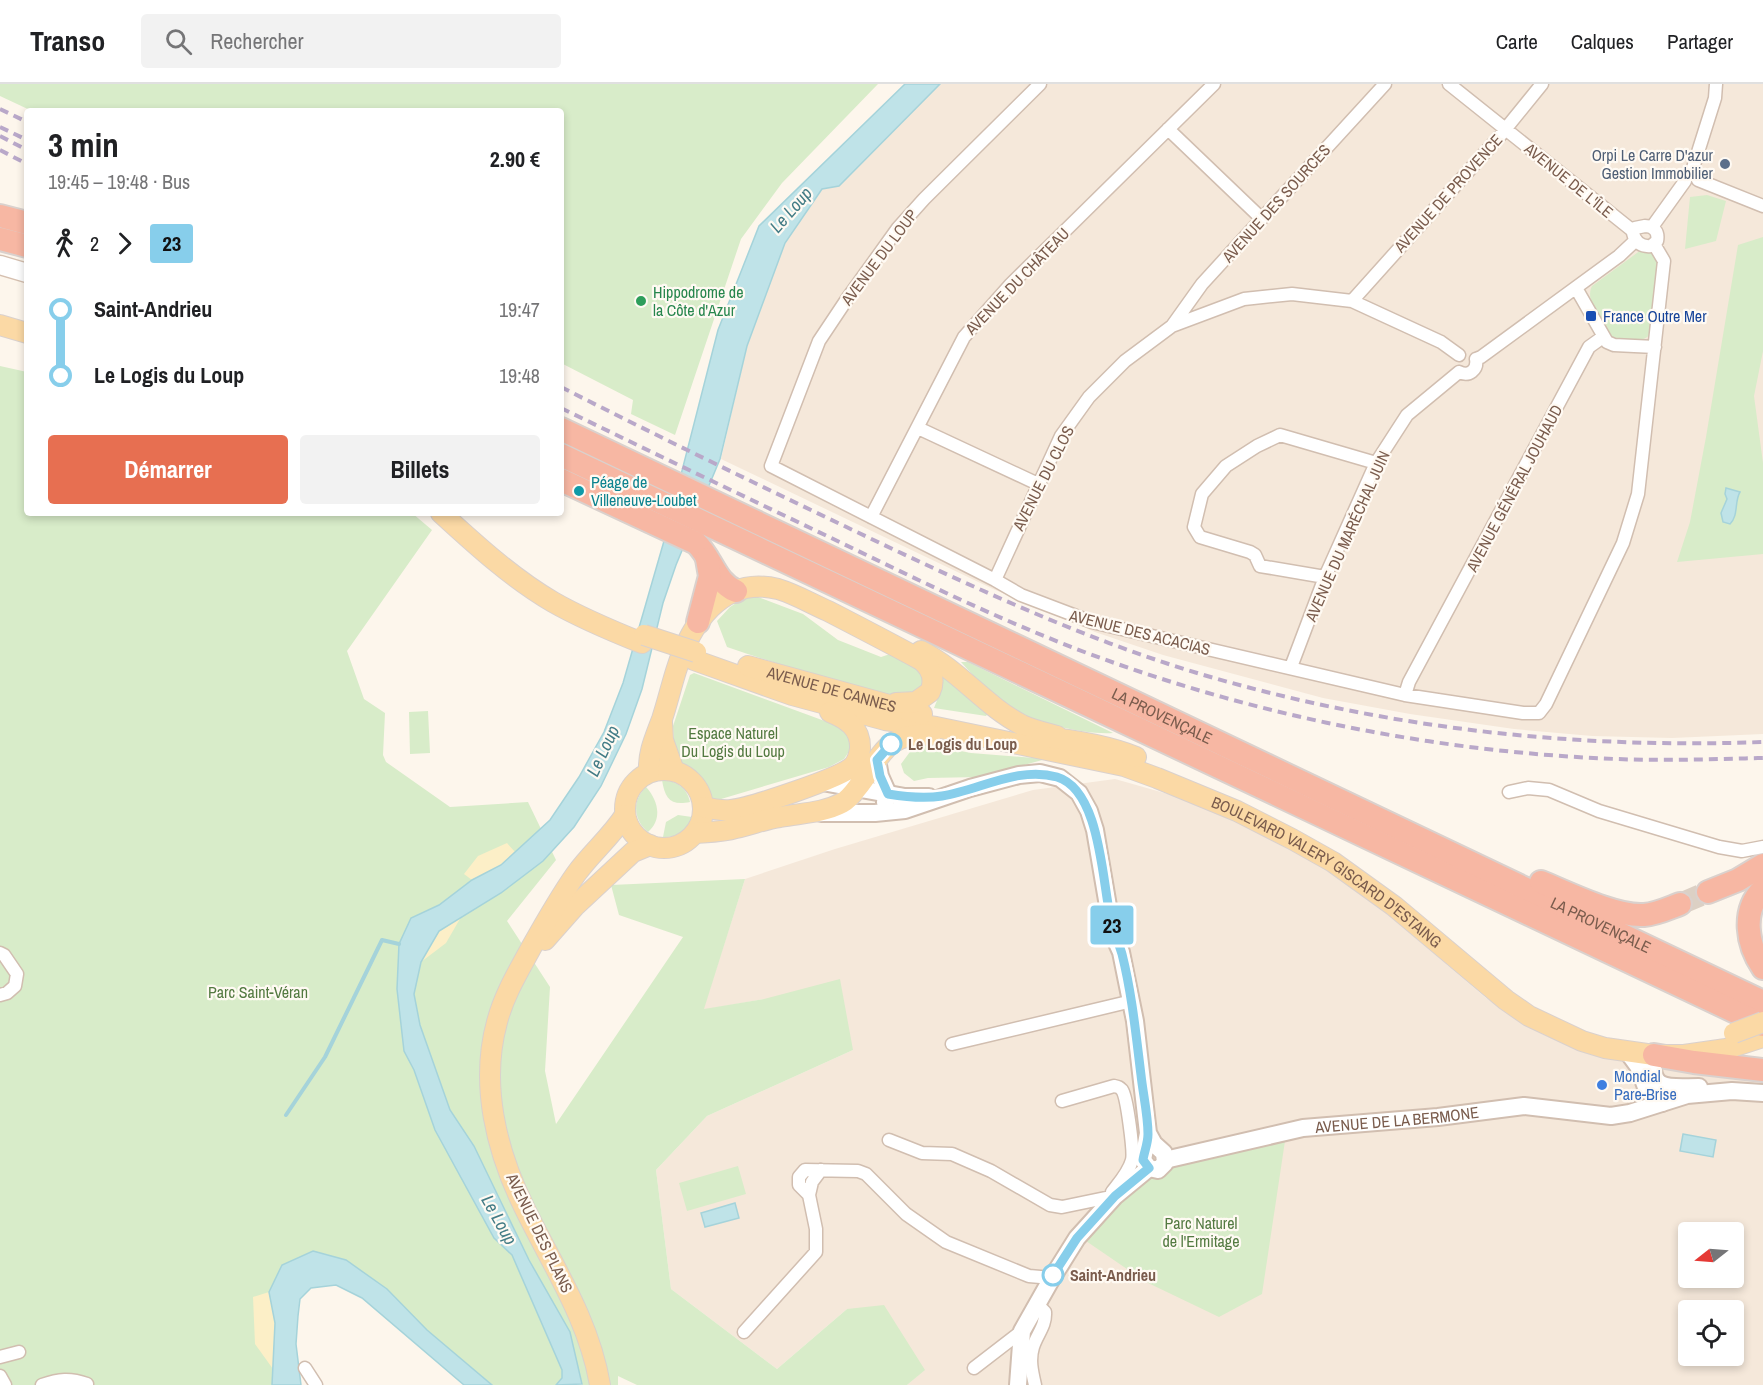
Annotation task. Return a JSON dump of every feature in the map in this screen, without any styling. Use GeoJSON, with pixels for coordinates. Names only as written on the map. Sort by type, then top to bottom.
{"type":"FeatureCollection","features":[{"type":"Feature","properties":{"kind":"highway"},"geometry":{"type":"LineString","coordinates":[[0,216],[24,222]]}},
{"type":"Feature","properties":{"kind":"highway"},"geometry":{"type":"LineString","coordinates":[[0,239],[24,245]]}},
{"type":"Feature","properties":{"kind":"highway","name":"LA PROVENÇALE"},"geometry":{"type":"LineString","coordinates":[[564,430],[1763,1002]]}},
{"type":"Feature","properties":{"kind":"highway","name":"LA PROVENÇALE"},"geometry":{"type":"LineString","coordinates":[[564,455],[1763,1024]]}},
{"type":"Feature","properties":{"kind":"highway"},"geometry":{"type":"LineString","coordinates":[[564,481],[699,548],[722,581],[736,591]]}},
{"type":"Feature","properties":{"kind":"highway"},"geometry":{"type":"LineString","coordinates":[[698,622],[710,576],[699,548]]}},
{"type":"Feature","properties":{"kind":"highway"},"geometry":{"type":"LineString","coordinates":[[1426,843],[1494,864],[1624,913],[1645,915],[1680,904]]}},
{"type":"Feature","properties":{"kind":"highway"},"geometry":{"type":"LineString","coordinates":[[1708,892],[1738,880],[1763,865]]}},
{"type":"Feature","properties":{"kind":"highway"},"geometry":{"type":"LineString","coordinates":[[1763,889],[1752,906],[1748,920],[1749,939],[1754,954],[1763,968]]}},
{"type":"Feature","properties":{"kind":"highway"},"geometry":{"type":"LineString","coordinates":[[1654,1055],[1763,1070]]}},
{"type":"Feature","properties":{"kind":"main road"},"geometry":{"type":"LineString","coordinates":[[0,266],[24,272]]}},
{"type":"Feature","properties":{"kind":"main road"},"geometry":{"type":"LineString","coordinates":[[0,326],[24,332]]}},
{"type":"Feature","properties":{"kind":"main road"},"geometry":{"type":"LineString","coordinates":[[0,336],[24,342]]}},
{"type":"Feature","properties":{"kind":"main road","name":"AVENUE DE CANNES"},"geometry":{"type":"LineString","coordinates":[[444,516],[484,552],[553,602],[643,639],[695,656],[792,695],[885,720],[936,727],[1001,741]]}},
{"type":"Feature","properties":{"kind":"main road","name":"AVENUE DE CANNES"},"geometry":{"type":"LineString","coordinates":[[458,516],[522,572],[592,618]]}},
{"type":"Feature","properties":{"kind":"main road"},"geometry":{"type":"LineString","coordinates":[[650,772],[650,752],[653,739],[662,719],[680,658],[698,622],[719,600],[736,591],[754,588],[781,590],[869,632],[927,664],[932,676],[930,692],[922,700],[909,704],[880,702]]}},
{"type":"Feature","properties":{"kind":"main road"},"geometry":{"type":"LineString","coordinates":[[869,632],[889,635],[940,662],[997,708],[1024,726],[1072,740]]}},
{"type":"Feature","properties":{"kind":"main road","name":"AVENUE DE CANNES"},"geometry":{"type":"LineString","coordinates":[[695,656],[908,711],[1042,737],[1072,740],[1122,752],[1238,801]]}},
{"type":"Feature","properties":{"kind":"main road"},"geometry":{"type":"LineString","coordinates":[[695,833],[736,828],[779,817],[814,813],[841,804],[857,788],[867,760],[858,734],[848,721],[792,695]]}},
{"type":"Feature","properties":{"kind":"main road"},"geometry":{"type":"LineString","coordinates":[[662,719],[663,740],[675,771]]}},
{"type":"Feature","properties":{"kind":"main road"},"geometry":{"type":"LineString","coordinates":[[703,807],[731,810],[822,782],[867,760],[897,739],[914,734],[1001,741]]}},
{"type":"Feature","properties":{"kind":"main road","name":"BOULEVARD VALERY GISCARD D'ESTAING"},"geometry":{"type":"LineString","coordinates":[[1001,741],[1124,766],[1217,803],[1283,834],[1333,862],[1364,883],[1506,1000],[1529,1016],[1582,1041],[1627,1051]]}},
{"type":"Feature","properties":{"kind":"main road"},"geometry":{"type":"LineString","coordinates":[[660,770],[675,771],[691,780],[698,789],[703,807],[702,817],[695,833],[685,842],[674,847],[650,846],[631,831],[625,815],[626,798],[639,778],[660,770]]}},
{"type":"Feature","properties":{"kind":"main road","name":"BOULEVARD VALERY GISCARD D'ESTAING"},"geometry":{"type":"LineString","coordinates":[[1238,801],[1295,828],[1374,875],[1515,990],[1538,1007],[1560,1019],[1599,1034],[1647,1042],[1696,1042],[1747,1038]]}},
{"type":"Feature","properties":{"kind":"main road","name":"AVENUE DES PLANS"},"geometry":{"type":"LineString","coordinates":[[600,1385],[584,1327],[571,1296],[523,1206],[508,1168],[495,1127],[490,1091],[490,1064],[502,1006],[516,975],[550,914],[575,876],[593,852],[616,829],[625,815]]}},
{"type":"Feature","properties":{"kind":"main road","name":"AVENUE DES PLANS"},"geometry":{"type":"LineString","coordinates":[[516,975],[584,897],[633,852],[650,846]]}},
{"type":"Feature","properties":{"kind":"main road"},"geometry":{"type":"LineString","coordinates":[[1627,1051],[1654,1055],[1707,1053],[1747,1038],[1763,1024]]}},
{"type":"Feature","properties":{"kind":"street","name":"AVENUE DU LOUP"},"geometry":{"type":"LineString","coordinates":[[771,466],[819,341],[847,299],[898,228],[924,199],[1040,84]]}},
{"type":"Feature","properties":{"kind":"street","name":"AVENUE DU CHÂTEAU"},"geometry":{"type":"LineString","coordinates":[[871,517],[964,337],[1011,284],[1214,84]]}},
{"type":"Feature","properties":{"kind":"street","name":"AVENUE DES SOURCES"},"geometry":{"type":"LineString","coordinates":[[1172,326],[1202,284],[1385,84]]}},
{"type":"Feature","properties":{"kind":"street","name":"AVENUE DE L'ÎLE"},"geometry":{"type":"LineString","coordinates":[[1449,84],[1634,236]]}},
{"type":"Feature","properties":{"kind":"street","name":"AVENUE DE PROVENCE"},"geometry":{"type":"LineString","coordinates":[[1352,301],[1505,129],[1542,84]]}},
{"type":"Feature","properties":{"kind":"street"},"geometry":{"type":"LineString","coordinates":[[1693,168],[1715,98],[1716,84]]}},
{"type":"Feature","properties":{"kind":"street"},"geometry":{"type":"LineString","coordinates":[[1168,129],[1261,218]]}},
{"type":"Feature","properties":{"kind":"street"},"geometry":{"type":"LineString","coordinates":[[1688,168],[1693,168],[1699,174],[1698,180],[1692,184],[1685,181],[1683,177],[1688,168]]}},
{"type":"Feature","properties":{"kind":"street"},"geometry":{"type":"LineString","coordinates":[[1698,180],[1763,206]]}},
{"type":"Feature","properties":{"kind":"street"},"geometry":{"type":"LineString","coordinates":[[1652,227],[1685,181]]}},
{"type":"Feature","properties":{"kind":"street"},"geometry":{"type":"LineString","coordinates":[[1639,227],[1652,227],[1658,237],[1654,244],[1647,246],[1634,236],[1639,227]]}},
{"type":"Feature","properties":{"kind":"street","name":"AVENUE DU MARÉCHAL JUIN"},"geometry":{"type":"LineString","coordinates":[[1291,667],[1325,577],[1376,463],[1407,415],[1459,372],[1466,374],[1472,372],[1476,366],[1476,359],[1619,256],[1634,236]]}},
{"type":"Feature","properties":{"kind":"street"},"geometry":{"type":"LineString","coordinates":[[1576,288],[1607,342],[1614,345],[1655,347],[1664,261],[1654,244]]}},
{"type":"Feature","properties":{"kind":"street","name":"AVENUE DU CLOS"},"geometry":{"type":"LineString","coordinates":[[995,580],[1061,436],[1089,397],[1125,361],[1172,326],[1244,299],[1292,294],[1352,301],[1442,342],[1459,355]]}},
{"type":"Feature","properties":{"kind":"street","name":"AVENUE GÉNÉRAL JOUHAUD"},"geometry":{"type":"LineString","coordinates":[[1405,694],[1409,682],[1589,347],[1603,337]]}},
{"type":"Feature","properties":{"kind":"street","name":"AVENUE DES ACACIAS"},"geometry":{"type":"LineString","coordinates":[[771,466],[995,580],[1020,596],[1092,622],[1405,694],[1523,713],[1539,713],[1546,704],[1623,543],[1638,494],[1655,347]]}},
{"type":"Feature","properties":{"kind":"street"},"geometry":{"type":"LineString","coordinates":[[1459,372],[1455,363],[1459,355],[1468,353],[1476,359]]}},
{"type":"Feature","properties":{"kind":"street"},"geometry":{"type":"LineString","coordinates":[[918,428],[1038,484]]}},
{"type":"Feature","properties":{"kind":"street"},"geometry":{"type":"LineString","coordinates":[[1325,577],[1260,566],[1255,555],[1250,552],[1200,537],[1194,527],[1202,494],[1226,466],[1257,446],[1280,435],[1376,463]]}},
{"type":"Feature","properties":{"kind":"street"},"geometry":{"type":"LineString","coordinates":[[867,760],[880,776],[888,794],[882,807],[875,813]]}},
{"type":"Feature","properties":{"kind":"street"},"geometry":{"type":"LineString","coordinates":[[814,813],[875,813],[911,808],[942,796],[1019,775],[1040,773],[1060,778],[1079,793],[1089,810],[1095,830],[1109,912],[1132,1001],[1148,1132],[1155,1157],[1111,1197],[1062,1207],[1050,1205],[991,1171],[952,1154],[922,1153],[889,1140]]}},
{"type":"Feature","properties":{"kind":"street"},"geometry":{"type":"LineString","coordinates":[[822,782],[913,797],[942,796]]}},
{"type":"Feature","properties":{"kind":"street"},"geometry":{"type":"LineString","coordinates":[[857,788],[862,802],[875,813]]}},
{"type":"Feature","properties":{"kind":"street"},"geometry":{"type":"LineString","coordinates":[[1509,792],[1528,788],[1549,790],[1599,811],[1719,847],[1742,851],[1763,847]]}},
{"type":"Feature","properties":{"kind":"street"},"geometry":{"type":"LineString","coordinates":[[0,952],[17,974],[15,986],[7,993],[0,995]]}},
{"type":"Feature","properties":{"kind":"street"},"geometry":{"type":"LineString","coordinates":[[952,1044],[1132,1001]]}},
{"type":"Feature","properties":{"kind":"street"},"geometry":{"type":"LineString","coordinates":[[1627,1051],[1638,1066],[1647,1090],[1662,1103]]}},
{"type":"Feature","properties":{"kind":"street"},"geometry":{"type":"LineString","coordinates":[[1654,1055],[1653,1075],[1662,1086],[1699,1087],[1714,1092],[1763,1093]]}},
{"type":"Feature","properties":{"kind":"street"},"geometry":{"type":"LineString","coordinates":[[1630,1113],[1640,1093],[1641,1076]]}},
{"type":"Feature","properties":{"kind":"street"},"geometry":{"type":"LineString","coordinates":[[974,1368],[1022,1331],[1077,1238],[1111,1197],[1133,1159],[1128,1113],[1124,1092],[1120,1087],[1114,1086],[1062,1101]]}},
{"type":"Feature","properties":{"kind":"street","name":"AVENUE DE LA BERMONE"},"geometry":{"type":"LineString","coordinates":[[1155,1157],[1304,1128],[1438,1117],[1524,1106],[1599,1115],[1630,1113],[1687,1095],[1714,1092]]}},
{"type":"Feature","properties":{"kind":"street"},"geometry":{"type":"LineString","coordinates":[[744,1332],[816,1252],[816,1229],[809,1195],[812,1182],[821,1170],[858,1171],[866,1174],[906,1214],[946,1242],[1029,1276],[1052,1278]]}},
{"type":"Feature","properties":{"kind":"street"},"geometry":{"type":"LineString","coordinates":[[1035,1385],[1031,1366],[1033,1347],[1046,1322],[1045,1312],[1038,1305]]}},
{"type":"Feature","properties":{"kind":"street"},"geometry":{"type":"LineString","coordinates":[[1018,1385],[1022,1331]]}},
{"type":"Feature","properties":{"kind":"street"},"geometry":{"type":"LineString","coordinates":[[0,1357],[19,1352]]}},
{"type":"Feature","properties":{"kind":"street"},"geometry":{"type":"LineString","coordinates":[[305,1368],[316,1385]]}},
{"type":"Feature","properties":{"kind":"street"},"geometry":{"type":"LineString","coordinates":[[0,1376],[4,1385]]}},
{"type":"Feature","properties":{"kind":"street"},"geometry":{"type":"LineString","coordinates":[[42,1385],[56,1380],[73,1379],[87,1384]]}},
{"type":"Feature","properties":{"kind":"shaded area"},"geometry":{"type":"Polygon","coordinates":[[[940,84],[1763,84],[1763,734],[1672,738],[1592,736],[1514,729],[1410,714],[1323,698],[1163,655],[1095,632],[993,589],[721,459],[747,346],[785,243],[822,189],[839,186],[940,84]]]}},
{"type":"Feature","properties":{"kind":"shaded area"},"geometry":{"type":"Polygon","coordinates":[[[1115,779],[1189,800],[1267,835],[1319,864],[1373,902],[1486,998],[1542,1034],[1571,1046],[1615,1059],[1734,1071],[1763,1078],[1763,1385],[907,1385],[924,1370],[847,1309],[777,1369],[671,1289],[656,1170],[707,1116],[853,1050],[764,999],[703,1010],[745,879],[835,849],[1033,790],[1115,779]]]}},
{"type":"Feature","properties":{"kind":"green space","name":"Hippodrome de la Côte d'Azur"},"geometry":{"type":"Polygon","coordinates":[[[0,84],[878,84],[782,183],[741,239],[675,435],[631,414],[633,400],[564,365],[564,108],[26,108],[0,96],[0,84]]]}},
{"type":"Feature","properties":{"kind":"green space"},"geometry":{"type":"Polygon","coordinates":[[[1707,195],[1726,201],[1716,241],[1685,249],[1690,197],[1707,195]]]}},
{"type":"Feature","properties":{"kind":"green space"},"geometry":{"type":"Polygon","coordinates":[[[1763,237],[1763,351],[1754,396],[1763,463],[1763,554],[1677,562],[1690,522],[1738,245],[1763,237]]]}},
{"type":"Feature","properties":{"kind":"green space"},"geometry":{"type":"Polygon","coordinates":[[[1641,250],[1653,251],[1660,259],[1651,333],[1638,341],[1621,339],[1611,336],[1592,305],[1590,292],[1592,286],[1641,250]]]}},
{"type":"Feature","properties":{"kind":"green space","name":"Parc Saint-Véran"},"geometry":{"type":"Polygon","coordinates":[[[0,366],[24,371],[24,516],[416,516],[432,530],[347,651],[364,699],[385,713],[383,755],[386,762],[450,807],[528,802],[556,860],[507,921],[550,987],[545,1071],[556,1124],[683,937],[619,915],[611,885],[745,879],[704,1009],[764,999],[840,979],[853,1050],[707,1116],[656,1170],[671,1289],[777,1369],[847,1309],[884,1305],[925,1370],[907,1385],[637,1385],[618,1376],[618,1385],[583,1385],[563,1370],[562,1378],[556,1385],[492,1385],[427,1330],[387,1289],[346,1260],[313,1251],[275,1323],[272,1385],[0,1385],[0,366]]]}},
{"type":"Feature","properties":{"kind":"green space"},"geometry":{"type":"Polygon","coordinates":[[[747,596],[758,597],[803,614],[838,640],[881,657],[896,652],[919,665],[924,680],[918,693],[907,699],[884,694],[727,647],[717,621],[730,607],[747,596]]]}},
{"type":"Feature","properties":{"kind":"green space"},"geometry":{"type":"Polygon","coordinates":[[[961,662],[968,662],[1113,733],[1074,730],[1045,723],[1019,713],[990,692],[961,662]]]}},
{"type":"Feature","properties":{"kind":"green space"},"geometry":{"type":"Polygon","coordinates":[[[938,669],[989,712],[986,716],[934,708],[940,689],[938,669]]]}},
{"type":"Feature","properties":{"kind":"green space","name":"Espace Naturel Du Logis du Loup"},"geometry":{"type":"Polygon","coordinates":[[[694,673],[841,727],[849,737],[850,750],[844,759],[829,767],[711,802],[700,783],[675,763],[673,726],[690,675],[694,673]]]}},
{"type":"Feature","properties":{"kind":"green space"},"geometry":{"type":"Polygon","coordinates":[[[428,711],[430,753],[410,754],[409,712],[428,711]]]}},
{"type":"Feature","properties":{"kind":"green space"},"geometry":{"type":"Polygon","coordinates":[[[925,744],[971,753],[1046,759],[980,777],[928,778],[914,781],[904,773],[901,764],[915,745],[925,744]]]}},
{"type":"Feature","properties":{"kind":"green space"},"geometry":{"type":"Polygon","coordinates":[[[662,780],[680,786],[686,792],[690,802],[678,803],[670,800],[662,780]]]}},
{"type":"Feature","properties":{"kind":"green space"},"geometry":{"type":"Polygon","coordinates":[[[646,787],[657,810],[656,821],[648,832],[639,822],[636,810],[638,798],[646,787]]]}},
{"type":"Feature","properties":{"kind":"green space"},"geometry":{"type":"Polygon","coordinates":[[[678,815],[692,817],[681,832],[663,837],[666,822],[678,815]]]}},
{"type":"Feature","properties":{"kind":"green space","name":"Parc Naturel de l'Ermitage"},"geometry":{"type":"Polygon","coordinates":[[[1285,1141],[1262,1294],[1219,1317],[1146,1282],[1086,1241],[1113,1207],[1148,1177],[1161,1174],[1176,1166],[1285,1141]]]}},
{"type":"Feature","properties":{"kind":"green space"},"geometry":{"type":"Polygon","coordinates":[[[738,1166],[746,1194],[687,1211],[679,1183],[738,1166]]]}},
{"type":"Feature","properties":{"kind":"sand"},"geometry":{"type":"Polygon","coordinates":[[[507,843],[515,852],[501,865],[472,880],[464,874],[478,856],[507,843]]]}},
{"type":"Feature","properties":{"kind":"sand"},"geometry":{"type":"Polygon","coordinates":[[[461,917],[446,943],[421,962],[439,932],[461,917]]]}},
{"type":"Feature","properties":{"kind":"sand"},"geometry":{"type":"Polygon","coordinates":[[[269,1292],[275,1323],[273,1369],[255,1344],[253,1297],[269,1292]]]}},
{"type":"Feature","properties":{"kind":"water","name":"Le Loup"},"geometry":{"type":"Polygon","coordinates":[[[905,84],[940,84],[839,186],[822,189],[785,243],[747,346],[720,459],[676,565],[663,603],[642,689],[626,734],[601,786],[574,827],[543,861],[501,893],[439,931],[421,962],[414,994],[420,1025],[450,1110],[474,1146],[529,1260],[570,1332],[582,1384],[556,1385],[562,1378],[562,1370],[512,1255],[494,1238],[435,1130],[414,1070],[404,1051],[397,989],[399,944],[411,918],[439,905],[472,880],[501,865],[550,820],[579,777],[604,732],[623,683],[664,541],[718,330],[759,226],[905,84]]]}},
{"type":"Feature","properties":{"kind":"water"},"geometry":{"type":"Polygon","coordinates":[[[1726,488],[1740,492],[1735,517],[1730,524],[1723,522],[1721,513],[1727,499],[1726,488]]]}},
{"type":"Feature","properties":{"kind":"water"},"geometry":{"type":"Polygon","coordinates":[[[1683,1134],[1716,1140],[1713,1157],[1680,1151],[1683,1134]]]}},
{"type":"Feature","properties":{"kind":"water"},"geometry":{"type":"Polygon","coordinates":[[[735,1203],[739,1218],[705,1227],[701,1213],[735,1203]]]}},
{"type":"Feature","properties":{"kind":"water"},"geometry":{"type":"Polygon","coordinates":[[[313,1251],[346,1260],[387,1289],[427,1330],[492,1385],[464,1385],[362,1298],[336,1285],[311,1288],[300,1299],[296,1344],[301,1385],[272,1385],[275,1323],[269,1292],[282,1265],[313,1251]]]}},
{"type":"Feature","properties":{"kind":"waterway"},"geometry":{"type":"LineString","coordinates":[[286,1115],[325,1057],[382,940],[399,944]]}},
{"type":"Feature","properties":{"kind":"tunnel"},"geometry":{"type":"LineString","coordinates":[[1680,904],[1708,892]]}},
{"type":"Feature","properties":{"kind":"railway"},"geometry":{"type":"LineString","coordinates":[[0,109],[24,121]]}},
{"type":"Feature","properties":{"kind":"railway"},"geometry":{"type":"LineString","coordinates":[[0,127],[24,139]]}},
{"type":"Feature","properties":{"kind":"railway"},"geometry":{"type":"LineString","coordinates":[[0,136],[24,148]]}},
{"type":"Feature","properties":{"kind":"railway"},"geometry":{"type":"LineString","coordinates":[[0,150],[24,162]]}},
{"type":"Feature","properties":{"kind":"railway"},"geometry":{"type":"LineString","coordinates":[[564,388],[802,506],[1004,600],[1087,635],[1214,678],[1281,696],[1349,710],[1417,723],[1486,732],[1624,742],[1763,742]]}},
{"type":"Feature","properties":{"kind":"railway"},"geometry":{"type":"LineString","coordinates":[[564,409],[987,612],[1087,653],[1216,695],[1347,727],[1481,748],[1616,759],[1763,758]]}},
{"type":"Feature","properties":{"kind":"bus line","name":"23"},"geometry":{"type":"LineString","coordinates":[[891,744],[877,760],[880,776],[888,794],[905,797],[942,796],[1019,775],[1040,773],[1060,778],[1079,793],[1089,810],[1095,830],[1109,912],[1121,952],[1135,1021],[1148,1132],[1143,1160],[1149,1168],[1115,1196],[1077,1238],[1053,1275]]}},
{"type":"Feature","properties":{"kind":"place","name":"Orpi Le Carre D'azur Gestion Immobilier"},"geometry":{"type":"Point","coordinates":[1725,164]}},
{"type":"Feature","properties":{"kind":"place","name":"Hippodrome de la Côte d'Azur"},"geometry":{"type":"Point","coordinates":[641,301]}},
{"type":"Feature","properties":{"kind":"place","name":"France Outre Mer"},"geometry":{"type":"Point","coordinates":[1591,316]}},
{"type":"Feature","properties":{"kind":"place","name":"Péage de Villeneuve-Loubet"},"geometry":{"type":"Point","coordinates":[579,491]}},
{"type":"Feature","properties":{"kind":"place","name":"Le Logis du Loup"},"geometry":{"type":"Point","coordinates":[891,744]}},
{"type":"Feature","properties":{"kind":"place","name":"Mondial Pare-Brise"},"geometry":{"type":"Point","coordinates":[1602,1085]}},
{"type":"Feature","properties":{"kind":"place","name":"Saint-Andrieu"},"geometry":{"type":"Point","coordinates":[1053,1275]}}]}
